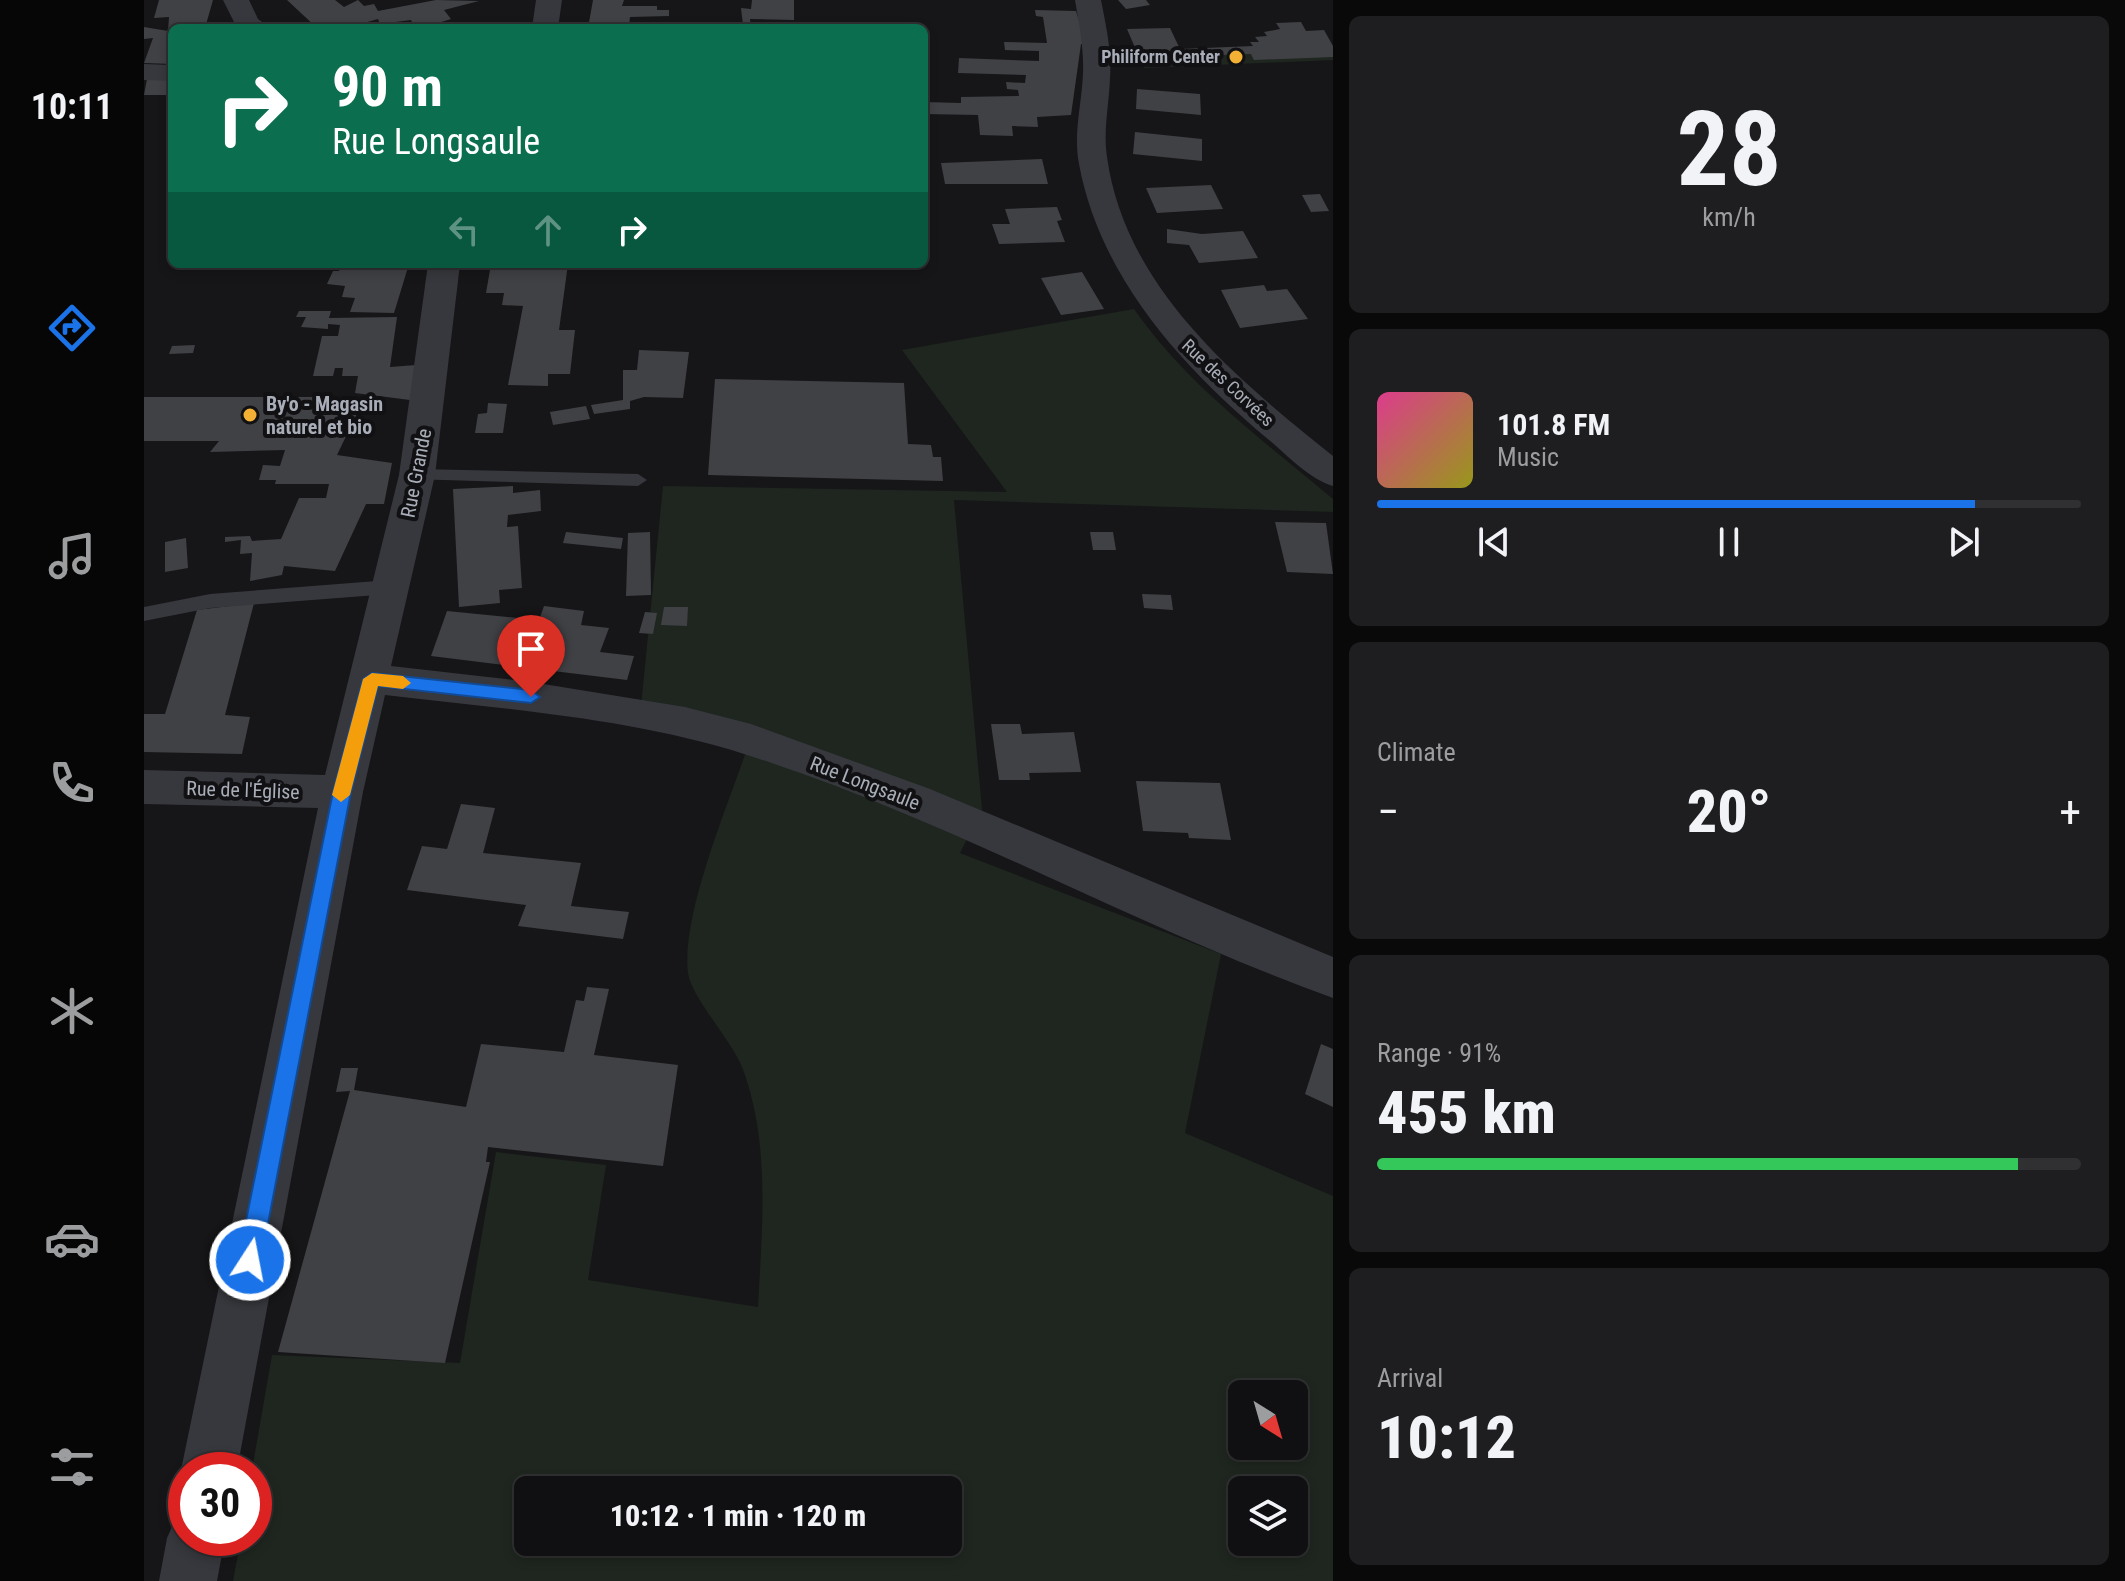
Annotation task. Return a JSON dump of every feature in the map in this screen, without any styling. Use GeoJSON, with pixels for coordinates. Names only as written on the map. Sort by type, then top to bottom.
{"type":"FeatureCollection","features":[{"type":"Feature","properties":{"kind":"street"},"geometry":{"type":"LineString","coordinates":[[546,24],[549,0]]}},
{"type":"Feature","properties":{"kind":"street","name":"Rue des Corvées"},"geometry":{"type":"LineString","coordinates":[[1088,0],[1097,69],[1090,134],[1093,161],[1117,238],[1143,286],[1192,354],[1259,415],[1333,474]]}},
{"type":"Feature","properties":{"kind":"street"},"geometry":{"type":"LineString","coordinates":[[144,72],[168,73]]}},
{"type":"Feature","properties":{"kind":"street","name":"Rue Grande"},"geometry":{"type":"LineString","coordinates":[[213,1452],[342,792],[372,679],[417,475],[429,402],[444,268]]}},
{"type":"Feature","properties":{"kind":"street","name":"Rue Longsaule"},"geometry":{"type":"LineString","coordinates":[[372,679],[531,697],[685,723],[751,740],[915,801],[1333,978]]}},
{"type":"Feature","properties":{"kind":"street","name":"Rue de l'Église"},"geometry":{"type":"LineString","coordinates":[[144,787],[342,792]]}},
{"type":"Feature","properties":{"kind":"street"},"geometry":{"type":"LineString","coordinates":[[188,1581],[193,1556]]}},
{"type":"Feature","properties":{"kind":"lane"},"geometry":{"type":"LineString","coordinates":[[417,475],[638,480]]}},
{"type":"Feature","properties":{"kind":"lane"},"geometry":{"type":"LineString","coordinates":[[144,614],[210,601],[390,587]]}},
{"type":"Feature","properties":{"kind":"shaded area","name":"Philiform Center"},"geometry":{"type":"Polygon","coordinates":[[[1333,46],[1333,60],[1144,68],[1137,54],[1333,46]]]}},
{"type":"Feature","properties":{"kind":"shaded area"},"geometry":{"type":"Polygon","coordinates":[[[1134,309],[1155,337],[1202,387],[1333,499],[1333,512],[954,500],[982,809],[960,853],[1221,954],[1185,1133],[1333,1196],[1333,1581],[233,1581],[238,1556],[272,1556],[272,1452],[255,1452],[272,1355],[460,1363],[496,1152],[606,1165],[588,1280],[758,1307],[762,1186],[761,1156],[751,1096],[737,1056],[696,994],[688,973],[688,948],[699,889],[750,740],[640,716],[663,486],[1007,492],[902,350],[1134,309]]]}},
{"type":"Feature","properties":{"kind":"building"},"geometry":{"type":"Polygon","coordinates":[[[159,0],[213,0],[206,24],[168,24],[169,17],[154,18],[159,0]]]}},
{"type":"Feature","properties":{"kind":"building"},"geometry":{"type":"Polygon","coordinates":[[[287,0],[335,0],[344,7],[358,0],[364,6],[374,4],[378,11],[436,0],[479,1],[444,10],[451,19],[435,24],[413,24],[411,20],[380,24],[378,19],[360,24],[313,24],[287,0]]]}},
{"type":"Feature","properties":{"kind":"building"},"geometry":{"type":"Polygon","coordinates":[[[593,0],[624,0],[622,6],[657,6],[657,10],[669,10],[669,16],[630,17],[629,24],[589,24],[593,0]]]}},
{"type":"Feature","properties":{"kind":"building"},"geometry":{"type":"Polygon","coordinates":[[[752,0],[794,0],[794,20],[750,19],[751,24],[743,24],[741,8],[751,9],[752,0]]]}},
{"type":"Feature","properties":{"kind":"building"},"geometry":{"type":"Polygon","coordinates":[[[1118,0],[1146,0],[1150,5],[1126,9],[1118,0]]]}},
{"type":"Feature","properties":{"kind":"building"},"geometry":{"type":"Polygon","coordinates":[[[1035,10],[1076,11],[1086,44],[1081,44],[1071,115],[1037,117],[1038,127],[1012,126],[1013,136],[980,135],[978,115],[928,114],[928,102],[961,103],[961,97],[1019,96],[1018,90],[1007,89],[1006,82],[1025,83],[1026,75],[958,73],[959,58],[1039,61],[1039,51],[1005,50],[1004,42],[1047,43],[1043,17],[1036,16],[1035,10]]]}},
{"type":"Feature","properties":{"kind":"building"},"geometry":{"type":"Polygon","coordinates":[[[1301,22],[1306,31],[1324,30],[1333,46],[1333,57],[1254,60],[1251,54],[1216,55],[1219,62],[1142,64],[1127,29],[1170,28],[1180,49],[1253,46],[1250,42],[1259,42],[1255,37],[1267,36],[1264,32],[1280,29],[1276,23],[1301,22]]]}},
{"type":"Feature","properties":{"kind":"building"},"geometry":{"type":"Polygon","coordinates":[[[144,27],[168,31],[168,64],[144,63],[153,38],[144,39],[144,27]]]}},
{"type":"Feature","properties":{"kind":"building"},"geometry":{"type":"Polygon","coordinates":[[[147,79],[168,79],[168,95],[144,95],[147,79]]]}},
{"type":"Feature","properties":{"kind":"building"},"geometry":{"type":"Polygon","coordinates":[[[1137,89],[1200,94],[1201,115],[1136,109],[1137,89]]]}},
{"type":"Feature","properties":{"kind":"building"},"geometry":{"type":"Polygon","coordinates":[[[1135,132],[1202,139],[1202,161],[1133,154],[1135,132]]]}},
{"type":"Feature","properties":{"kind":"building"},"geometry":{"type":"Polygon","coordinates":[[[1042,159],[1048,184],[945,184],[941,163],[1042,159]]]}},
{"type":"Feature","properties":{"kind":"building"},"geometry":{"type":"Polygon","coordinates":[[[1211,185],[1223,209],[1157,213],[1146,188],[1211,185]]]}},
{"type":"Feature","properties":{"kind":"building"},"geometry":{"type":"Polygon","coordinates":[[[1320,194],[1329,211],[1311,212],[1302,195],[1320,194]]]}},
{"type":"Feature","properties":{"kind":"building"},"geometry":{"type":"Polygon","coordinates":[[[1057,207],[1062,220],[1057,221],[1065,242],[999,244],[992,224],[1010,224],[1005,209],[1057,207]]]}},
{"type":"Feature","properties":{"kind":"building"},"geometry":{"type":"Polygon","coordinates":[[[1167,229],[1202,234],[1243,231],[1258,258],[1199,263],[1189,245],[1167,243],[1167,229]]]}},
{"type":"Feature","properties":{"kind":"building"},"geometry":{"type":"Polygon","coordinates":[[[340,268],[408,268],[394,313],[350,312],[355,298],[342,297],[345,286],[327,284],[333,271],[340,268]]]}},
{"type":"Feature","properties":{"kind":"building"},"geometry":{"type":"Polygon","coordinates":[[[490,268],[567,268],[559,330],[575,330],[570,374],[548,374],[548,386],[508,385],[523,306],[502,305],[504,293],[486,293],[490,268]]]}},
{"type":"Feature","properties":{"kind":"building"},"geometry":{"type":"Polygon","coordinates":[[[1082,272],[1104,309],[1061,315],[1041,278],[1082,272]]]}},
{"type":"Feature","properties":{"kind":"building"},"geometry":{"type":"Polygon","coordinates":[[[1264,285],[1267,291],[1287,289],[1308,319],[1240,328],[1221,290],[1264,285]]]}},
{"type":"Feature","properties":{"kind":"building"},"geometry":{"type":"Polygon","coordinates":[[[299,311],[331,311],[329,318],[397,317],[390,367],[416,365],[410,400],[355,393],[358,376],[342,376],[343,368],[335,368],[333,376],[313,376],[322,336],[338,336],[340,325],[328,324],[328,329],[301,327],[306,317],[296,317],[299,311]]]}},
{"type":"Feature","properties":{"kind":"building"},"geometry":{"type":"Polygon","coordinates":[[[195,345],[193,353],[169,354],[172,346],[195,345]]]}},
{"type":"Feature","properties":{"kind":"building"},"geometry":{"type":"Polygon","coordinates":[[[639,350],[689,352],[683,398],[644,397],[630,401],[630,409],[594,414],[591,405],[623,400],[623,370],[637,370],[639,350]]]}},
{"type":"Feature","properties":{"kind":"building"},"geometry":{"type":"Polygon","coordinates":[[[715,379],[904,383],[908,444],[931,445],[933,457],[941,457],[943,481],[708,475],[715,379]]]}},
{"type":"Feature","properties":{"kind":"building"},"geometry":{"type":"Polygon","coordinates":[[[144,397],[365,397],[337,455],[392,463],[384,504],[366,504],[335,571],[284,566],[282,575],[250,581],[252,553],[240,554],[241,540],[225,542],[225,537],[250,536],[252,541],[281,539],[299,498],[326,498],[329,484],[275,484],[276,480],[259,480],[263,465],[280,466],[285,450],[210,452],[219,441],[144,441],[144,397]]]}},
{"type":"Feature","properties":{"kind":"building"},"geometry":{"type":"Polygon","coordinates":[[[488,403],[507,404],[503,433],[475,433],[478,414],[487,413],[488,403]]]}},
{"type":"Feature","properties":{"kind":"building"},"geometry":{"type":"Polygon","coordinates":[[[586,406],[590,419],[553,425],[550,412],[586,406]]]}},
{"type":"Feature","properties":{"kind":"building"},"geometry":{"type":"Polygon","coordinates":[[[513,486],[513,493],[540,490],[541,511],[508,515],[507,527],[518,526],[522,588],[499,590],[500,603],[459,607],[453,489],[513,486]]]}},
{"type":"Feature","properties":{"kind":"building"},"geometry":{"type":"Polygon","coordinates":[[[1275,522],[1326,523],[1333,574],[1287,572],[1275,522]]]}},
{"type":"Feature","properties":{"kind":"building"},"geometry":{"type":"Polygon","coordinates":[[[566,532],[623,538],[621,549],[563,543],[566,532]]]}},
{"type":"Feature","properties":{"kind":"building"},"geometry":{"type":"Polygon","coordinates":[[[650,532],[651,595],[626,596],[628,533],[650,532]]]}},
{"type":"Feature","properties":{"kind":"building"},"geometry":{"type":"Polygon","coordinates":[[[1090,532],[1113,532],[1116,550],[1093,550],[1090,532]]]}},
{"type":"Feature","properties":{"kind":"building"},"geometry":{"type":"Polygon","coordinates":[[[186,538],[188,568],[165,572],[165,542],[186,538]]]}},
{"type":"Feature","properties":{"kind":"building"},"geometry":{"type":"Polygon","coordinates":[[[1142,594],[1171,595],[1173,610],[1144,608],[1142,594]]]}},
{"type":"Feature","properties":{"kind":"building"},"geometry":{"type":"Polygon","coordinates":[[[254,603],[225,715],[250,717],[242,754],[144,752],[144,714],[165,714],[197,610],[254,603]]]}},
{"type":"Feature","properties":{"kind":"building"},"geometry":{"type":"Polygon","coordinates":[[[544,606],[584,611],[581,625],[609,628],[600,652],[634,656],[627,680],[431,656],[447,611],[539,620],[544,606]]]}},
{"type":"Feature","properties":{"kind":"building"},"geometry":{"type":"Polygon","coordinates":[[[664,607],[688,607],[687,626],[661,625],[664,607]]]}},
{"type":"Feature","properties":{"kind":"building"},"geometry":{"type":"Polygon","coordinates":[[[645,612],[657,613],[653,634],[639,633],[645,612]]]}},
{"type":"Feature","properties":{"kind":"building"},"geometry":{"type":"Polygon","coordinates":[[[991,724],[1020,724],[1022,734],[1074,732],[1081,772],[1029,773],[1030,780],[999,780],[991,724]]]}},
{"type":"Feature","properties":{"kind":"building"},"geometry":{"type":"Polygon","coordinates":[[[1136,781],[1220,783],[1231,840],[1189,838],[1188,833],[1143,831],[1136,781]]]}},
{"type":"Feature","properties":{"kind":"building"},"geometry":{"type":"Polygon","coordinates":[[[461,804],[495,808],[483,853],[581,863],[571,906],[629,912],[623,939],[518,926],[526,905],[407,890],[422,846],[447,849],[461,804]]]}},
{"type":"Feature","properties":{"kind":"building"},"geometry":{"type":"Polygon","coordinates":[[[587,987],[609,989],[594,1055],[678,1065],[663,1166],[488,1147],[486,1162],[490,1162],[445,1363],[278,1352],[350,1091],[336,1092],[341,1068],[358,1068],[354,1090],[466,1107],[481,1044],[564,1052],[576,1000],[584,1001],[587,987]]]}},
{"type":"Feature","properties":{"kind":"building"},"geometry":{"type":"Polygon","coordinates":[[[1321,1044],[1333,1049],[1333,1107],[1305,1094],[1321,1044]]]}},
{"type":"Feature","properties":{"kind":"slow traffic"},"geometry":{"type":"LineString","coordinates":[[341,795],[372,679],[403,683]]}},
{"type":"Feature","properties":{"kind":"place","name":"Philiform Center"},"geometry":{"type":"Point","coordinates":[1236,57]}},
{"type":"Feature","properties":{"kind":"place","name":"By'o - Magasin naturel et bio"},"geometry":{"type":"Point","coordinates":[250,415]}},
{"type":"Feature","properties":{"kind":"route"},"geometry":{"type":"LineString","coordinates":[[250,1260],[342,792],[372,679],[531,697]]}}]}
